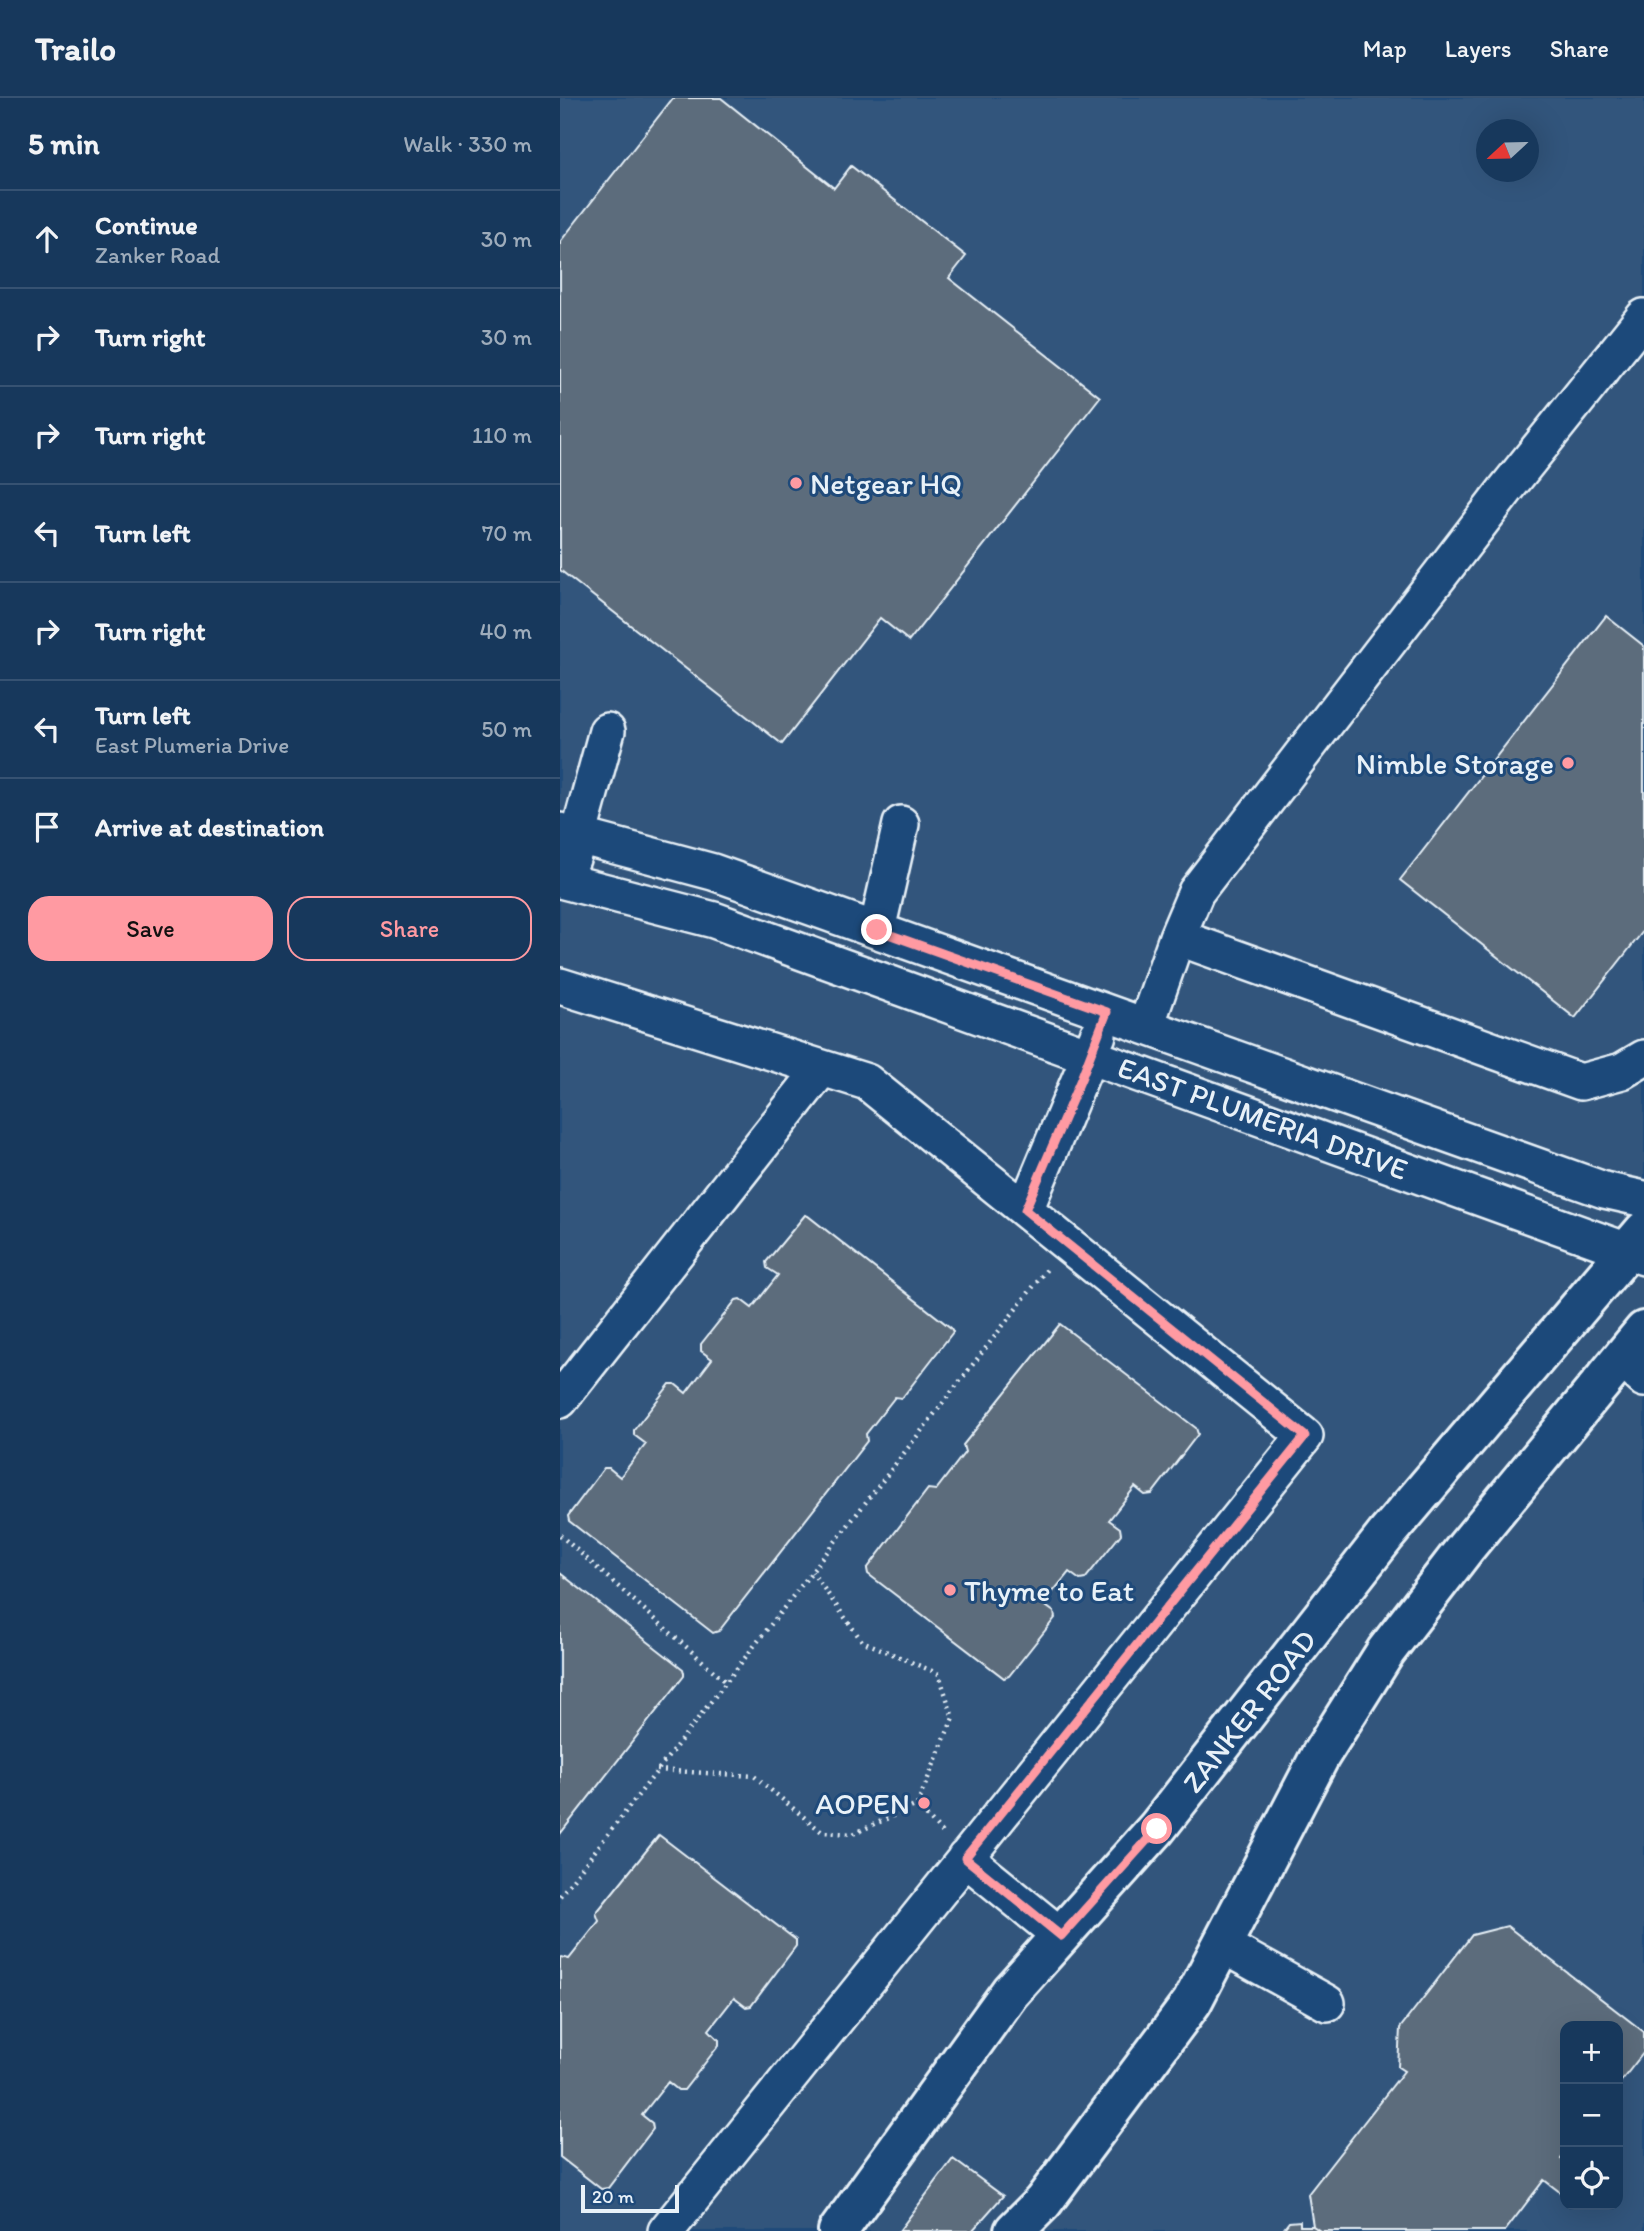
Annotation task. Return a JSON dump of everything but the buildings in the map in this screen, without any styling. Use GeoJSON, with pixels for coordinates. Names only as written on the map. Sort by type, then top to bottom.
{"type":"FeatureCollection","features":[{"type":"Feature","properties":{"kind":"main road","name":"ZANKER ROAD"},"geometry":{"type":"LineString","coordinates":[[838,2231],[1010,1992],[1157,1829],[1386,1535],[1638,1247]]}},
{"type":"Feature","properties":{"kind":"main road"},"geometry":{"type":"LineString","coordinates":[[1014,2231],[1043,2202],[1192,2002],[1320,1756],[1386,1651],[1466,1547],[1637,1356]]}},
{"type":"Feature","properties":{"kind":"street"},"geometry":{"type":"LineString","coordinates":[[1146,1026],[1196,892],[1507,488],[1644,317]]}},
{"type":"Feature","properties":{"kind":"street"},"geometry":{"type":"LineString","coordinates":[[562,886],[569,833],[607,731]]}},
{"type":"Feature","properties":{"kind":"street"},"geometry":{"type":"LineString","coordinates":[[877,930],[901,824]]}},
{"type":"Feature","properties":{"kind":"street","name":"EAST PLUMERIA DRIVE"},"geometry":{"type":"LineString","coordinates":[[569,833],[713,872],[1604,1190],[1644,1199]]}},
{"type":"Feature","properties":{"kind":"street","name":"EAST PLUMERIA DRIVE"},"geometry":{"type":"LineString","coordinates":[[562,886],[713,920],[1091,1056],[1638,1247]]}},
{"type":"Feature","properties":{"kind":"street"},"geometry":{"type":"LineString","coordinates":[[1177,937],[1581,1082],[1622,1071],[1644,1058]]}},
{"type":"Feature","properties":{"kind":"street"},"geometry":{"type":"LineString","coordinates":[[560,986],[867,1082],[1305,1436],[666,2231]]}},
{"type":"Feature","properties":{"kind":"street"},"geometry":{"type":"LineString","coordinates":[[1025,1210],[1107,1012]]}},
{"type":"Feature","properties":{"kind":"street"},"geometry":{"type":"LineString","coordinates":[[560,1400],[572,1360],[822,1068]]}},
{"type":"Feature","properties":{"kind":"street"},"geometry":{"type":"LineString","coordinates":[[965,1858],[1061,1936]]}},
{"type":"Feature","properties":{"kind":"street"},"geometry":{"type":"LineString","coordinates":[[1222,1945],[1326,2003]]}},
{"type":"Feature","properties":{"kind":"path"},"geometry":{"type":"LineString","coordinates":[[560,1896],[1067,1243]]}},
{"type":"Feature","properties":{"kind":"path"},"geometry":{"type":"LineString","coordinates":[[560,1535],[726,1682]]}},
{"type":"Feature","properties":{"kind":"path"},"geometry":{"type":"LineString","coordinates":[[657,1770],[754,1776],[822,1832],[853,1834],[917,1805],[953,1718],[939,1674],[862,1641],[812,1572]]}},
{"type":"Feature","properties":{"kind":"shaded area"},"geometry":{"type":"Polygon","coordinates":[[[560,98],[1644,98],[1644,2231],[560,2231],[560,98]]]}},
{"type":"Feature","properties":{"kind":"place","name":"Netgear HQ"},"geometry":{"type":"Point","coordinates":[796,483]}},
{"type":"Feature","properties":{"kind":"place","name":"Nimble Storage"},"geometry":{"type":"Point","coordinates":[1568,763]}},
{"type":"Feature","properties":{"kind":"place","name":"Thyme to Eat"},"geometry":{"type":"Point","coordinates":[950,1590]}},
{"type":"Feature","properties":{"kind":"place","name":"AOPEN"},"geometry":{"type":"Point","coordinates":[924,1803]}},
{"type":"Feature","properties":{"kind":"route"},"geometry":{"type":"LineString","coordinates":[[877,930],[1107,1012],[1025,1210],[1305,1436],[965,1858],[1061,1936],[1157,1829]]}}]}
